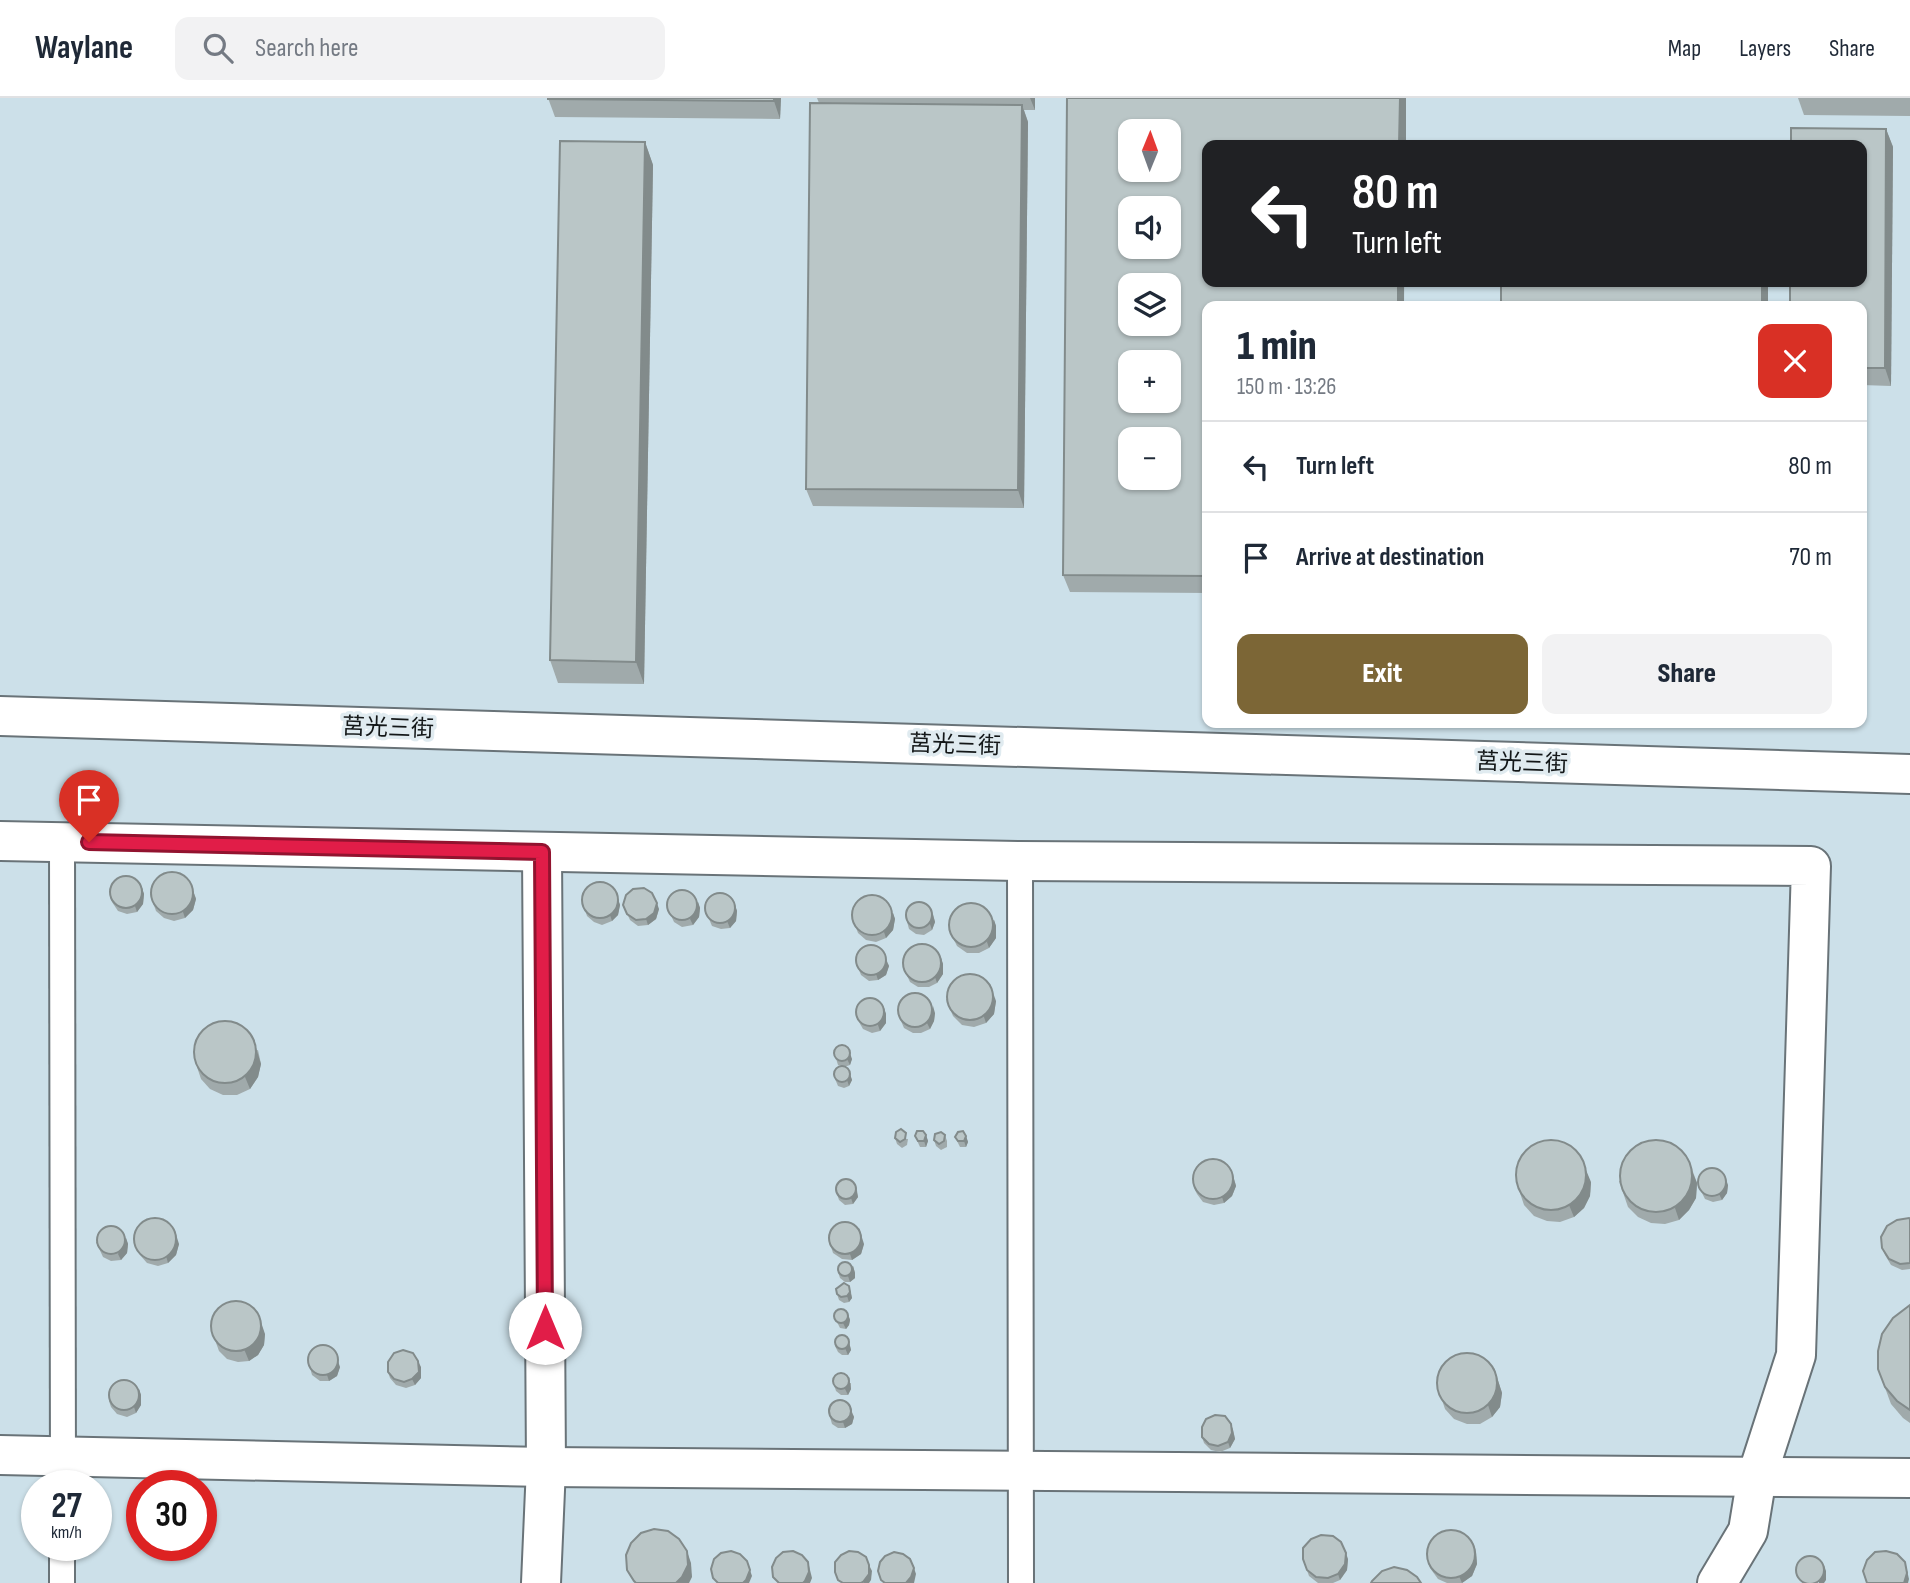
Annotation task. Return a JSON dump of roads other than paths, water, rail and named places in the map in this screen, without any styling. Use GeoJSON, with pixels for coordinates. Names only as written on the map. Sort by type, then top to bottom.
{"type":"FeatureCollection","features":[{"type":"Feature","properties":{"kind":"street","name":"莒光三街"},"geometry":{"type":"LineString","coordinates":[[0,716],[1910,774]]}},
{"type":"Feature","properties":{"kind":"street"},"geometry":{"type":"LineString","coordinates":[[0,841],[1020,861],[1811,866],[1797,1355],[1756,1476],[1748,1531],[1717,1583]]}},
{"type":"Feature","properties":{"kind":"street"},"geometry":{"type":"LineString","coordinates":[[541,1583],[546,1467],[542,852]]}},
{"type":"Feature","properties":{"kind":"street"},"geometry":{"type":"LineString","coordinates":[[0,1455],[59,1470]]}},
{"type":"Feature","properties":{"kind":"street"},"geometry":{"type":"LineString","coordinates":[[112,1471],[546,1467],[1910,1478]]}},
{"type":"Feature","properties":{"kind":"lane"},"geometry":{"type":"LineString","coordinates":[[62,842],[63,1470]]}},
{"type":"Feature","properties":{"kind":"lane"},"geometry":{"type":"LineString","coordinates":[[1020,861],[1021,1583]]}},
{"type":"Feature","properties":{"kind":"lane"},"geometry":{"type":"LineString","coordinates":[[62,1561],[62,1583]]}}]}
